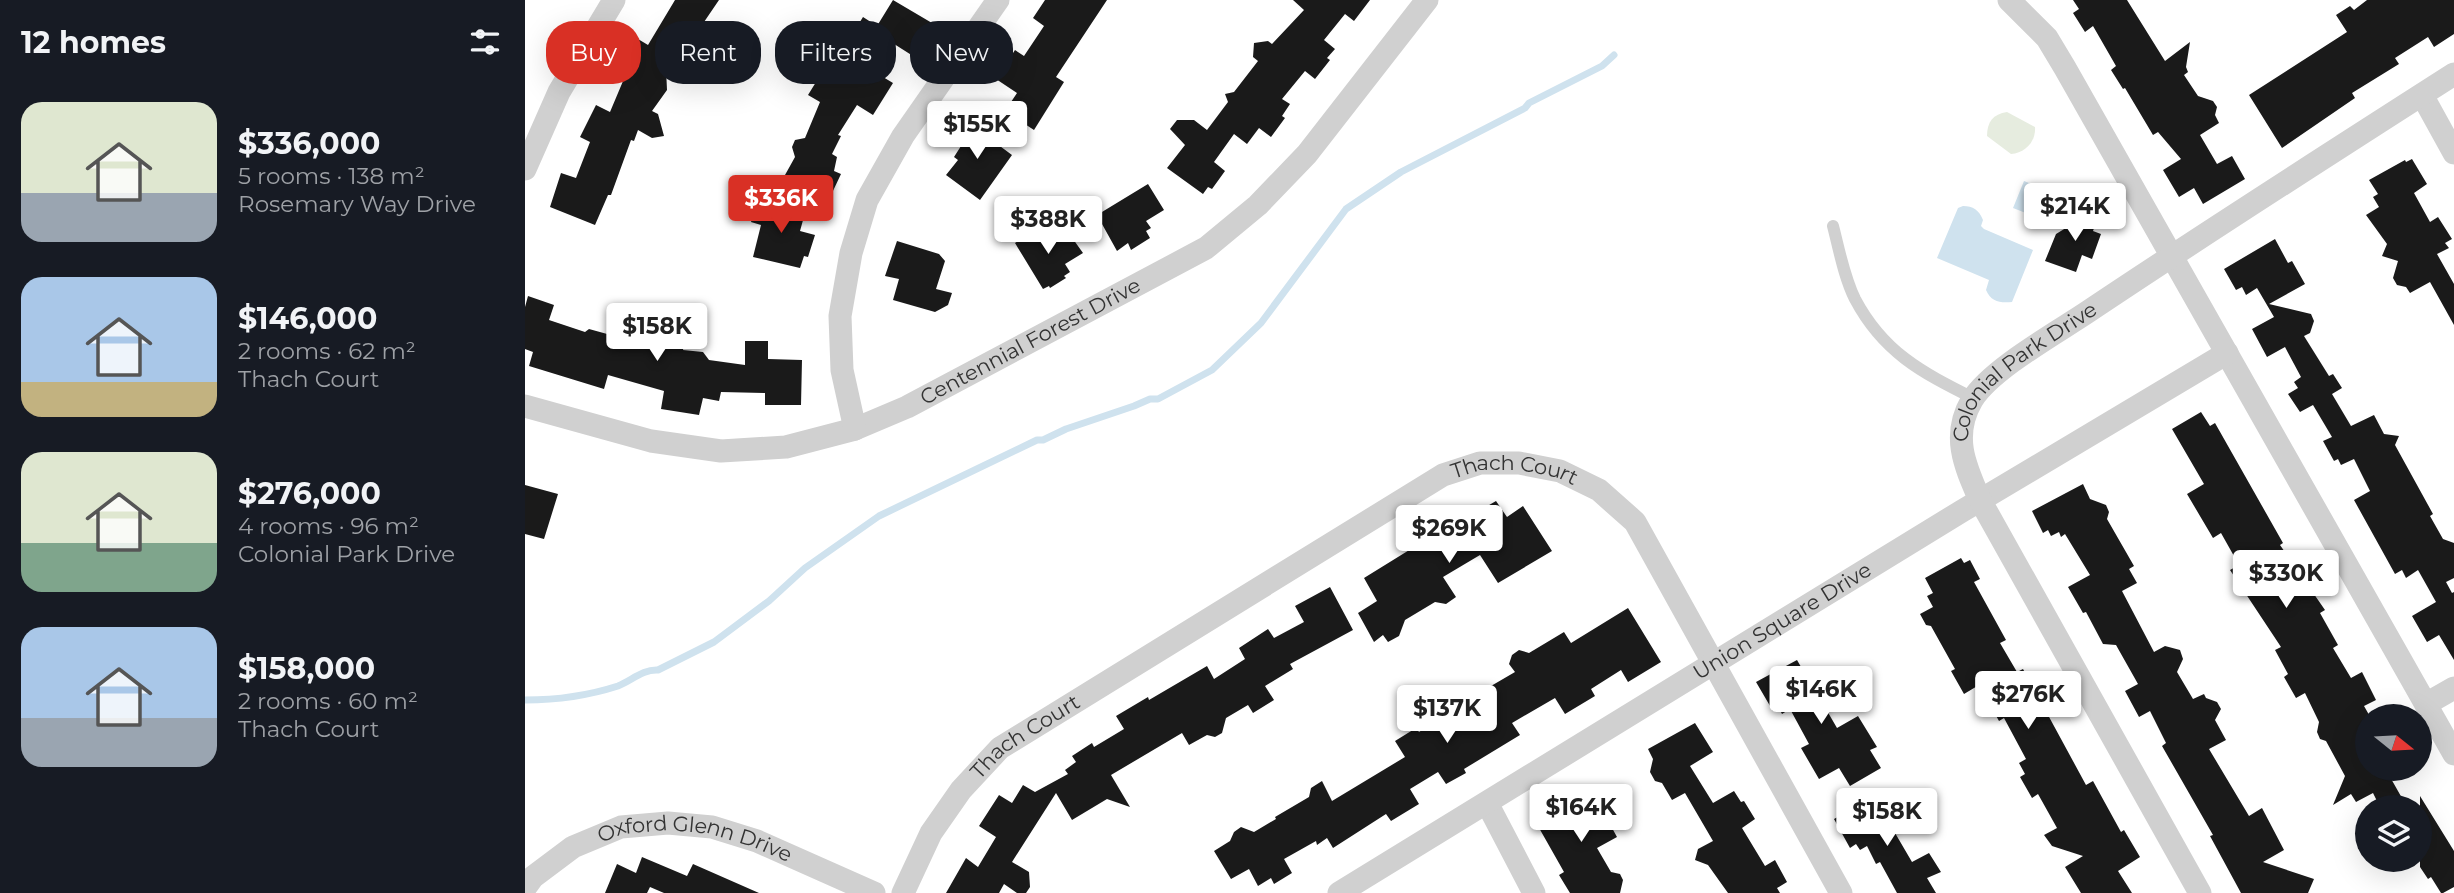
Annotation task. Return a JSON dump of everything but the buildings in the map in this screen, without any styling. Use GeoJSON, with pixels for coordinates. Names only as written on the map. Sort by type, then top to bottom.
{"type":"FeatureCollection","features":[{"type":"Feature","properties":{"kind":"street"},"geometry":{"type":"LineString","coordinates":[[525,169],[559,92],[614,0]]}},
{"type":"Feature","properties":{"kind":"street"},"geometry":{"type":"LineString","coordinates":[[855,429],[842,370],[839,316],[851,253],[867,200],[904,136],[998,0]]}},
{"type":"Feature","properties":{"kind":"street","name":"Centennial Forest Drive"},"geometry":{"type":"LineString","coordinates":[[525,406],[651,441],[721,451],[786,447],[855,429],[907,407],[1206,248],[1258,205],[1307,154],[1427,0]]}},
{"type":"Feature","properties":{"kind":"street"},"geometry":{"type":"LineString","coordinates":[[2009,0],[2047,38],[2426,704],[2454,688]]}},
{"type":"Feature","properties":{"kind":"street","name":"Colonial Park Drive"},"geometry":{"type":"LineString","coordinates":[[2200,893],[1980,500],[1962,457],[1963,421],[1973,398],[1997,373],[2454,74]]}},
{"type":"Feature","properties":{"kind":"street"},"geometry":{"type":"LineString","coordinates":[[2422,95],[2454,153]]}},
{"type":"Feature","properties":{"kind":"street","name":"Union Square Drive"},"geometry":{"type":"LineString","coordinates":[[1339,893],[1980,500],[2227,353]]}},
{"type":"Feature","properties":{"kind":"street","name":"Thach Court"},"geometry":{"type":"LineString","coordinates":[[903,893],[931,833],[961,790],[1000,748],[1443,475],[1480,463],[1519,463],[1560,471],[1599,490],[1635,522],[1841,893]]}},
{"type":"Feature","properties":{"kind":"street"},"geometry":{"type":"LineString","coordinates":[[2433,716],[2454,754]]}},
{"type":"Feature","properties":{"kind":"street"},"geometry":{"type":"LineString","coordinates":[[1487,803],[1534,893]]}},
{"type":"Feature","properties":{"kind":"street","name":"Oxford Glenn Drive"},"geometry":{"type":"LineString","coordinates":[[525,888],[533,877],[573,847],[621,827],[669,823],[712,827],[757,841],[874,893]]}},
{"type":"Feature","properties":{"kind":"lane"},"geometry":{"type":"LineString","coordinates":[[1833,226],[1854,297],[1875,331],[1899,356],[1929,376],[1973,398]]}},
{"type":"Feature","properties":{"kind":"shaded area"},"geometry":{"type":"Polygon","coordinates":[[[2007,112],[2035,127],[2029,146],[2011,154],[1987,136],[1992,119],[2007,112]]]}},
{"type":"Feature","properties":{"kind":"water"},"geometry":{"type":"Polygon","coordinates":[[[2024,181],[2052,192],[2041,219],[2013,208],[2024,181]]]}},
{"type":"Feature","properties":{"kind":"water"},"geometry":{"type":"Polygon","coordinates":[[[1963,206],[1978,211],[1984,229],[2033,250],[2012,302],[2000,302],[1990,297],[1986,290],[1989,280],[1937,258],[1958,208],[1963,206]]]}},
{"type":"Feature","properties":{"kind":"waterway"},"geometry":{"type":"LineString","coordinates":[[525,700],[595,692],[618,686],[647,671],[658,670],[714,642],[769,601],[805,568],[879,516],[1037,440],[1150,399],[1158,399],[1212,370],[1261,323],[1346,209],[1401,172],[1602,66],[1614,55]]}}]}
